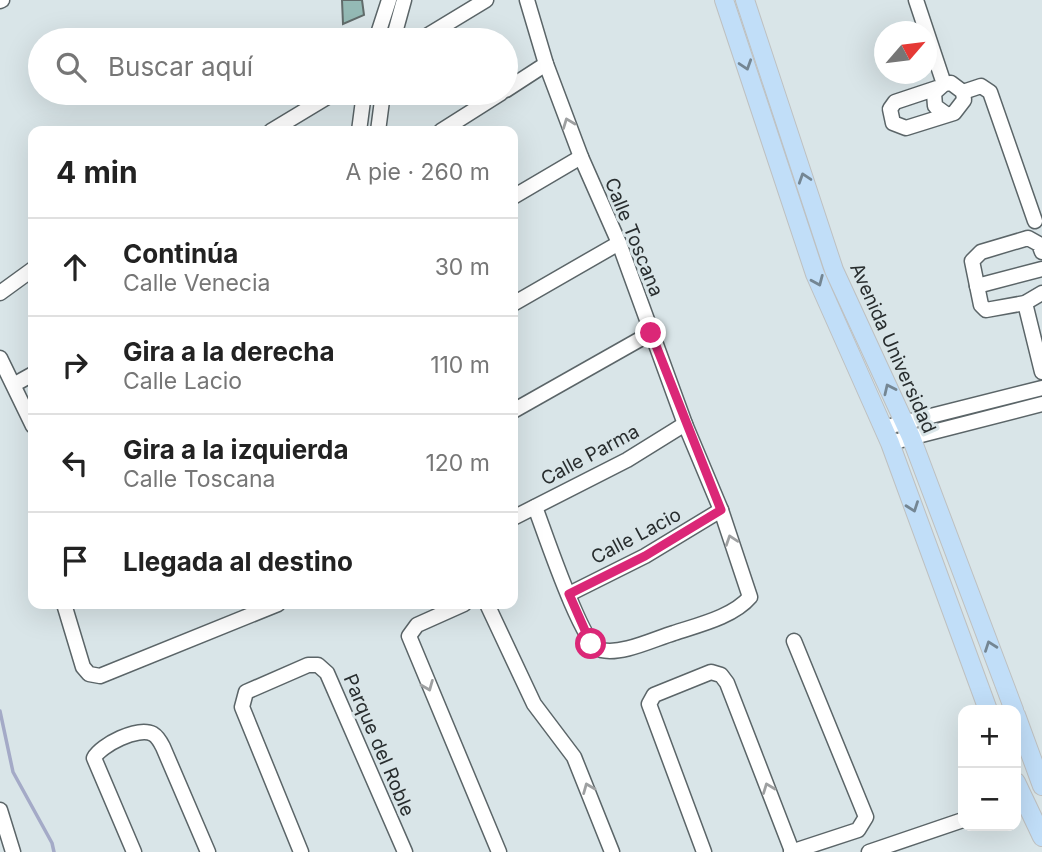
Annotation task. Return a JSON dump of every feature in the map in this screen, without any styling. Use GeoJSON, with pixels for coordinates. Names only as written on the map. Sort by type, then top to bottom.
{"type":"FeatureCollection","features":[{"type":"Feature","properties":{"kind":"main road"},"geometry":{"type":"LineString","coordinates":[[724,0],[815,274],[887,435],[986,705]]}},
{"type":"Feature","properties":{"kind":"main road","name":"Avenida Universidad"},"geometry":{"type":"LineString","coordinates":[[745,0],[834,270],[908,430],[1012,705]]}},
{"type":"Feature","properties":{"kind":"main road","name":"Avenida Universidad"},"geometry":{"type":"LineString","coordinates":[[1021,730],[1042,788]]}},
{"type":"Feature","properties":{"kind":"main road"},"geometry":{"type":"LineString","coordinates":[[1021,800],[1042,838]]}},
{"type":"Feature","properties":{"kind":"street"},"geometry":{"type":"LineString","coordinates":[[383,28],[398,0]]}},
{"type":"Feature","properties":{"kind":"street"},"geometry":{"type":"LineString","coordinates":[[394,28],[398,0]]}},
{"type":"Feature","properties":{"kind":"street"},"geometry":{"type":"LineString","coordinates":[[440,28],[486,0]]}},
{"type":"Feature","properties":{"kind":"street","name":"Calle Toscana"},"geometry":{"type":"LineString","coordinates":[[527,0],[546,64],[581,157],[619,243],[750,593],[745,603],[707,622],[610,651],[598,650],[591,644],[569,594]]}},
{"type":"Feature","properties":{"kind":"street"},"geometry":{"type":"LineString","coordinates":[[916,0],[941,86]]}},
{"type":"Feature","properties":{"kind":"street"},"geometry":{"type":"LineString","coordinates":[[518,82],[546,64]]}},
{"type":"Feature","properties":{"kind":"street"},"geometry":{"type":"LineString","coordinates":[[951,83],[963,92],[961,108],[946,114],[906,128],[897,126],[890,119],[890,109],[895,102],[951,83]]}},
{"type":"Feature","properties":{"kind":"street"},"geometry":{"type":"LineString","coordinates":[[941,86],[934,93],[935,106],[946,114]]}},
{"type":"Feature","properties":{"kind":"street"},"geometry":{"type":"LineString","coordinates":[[963,92],[981,86],[990,92],[1035,220]]}},
{"type":"Feature","properties":{"kind":"street"},"geometry":{"type":"LineString","coordinates":[[279,126],[314,105]]}},
{"type":"Feature","properties":{"kind":"street"},"geometry":{"type":"LineString","coordinates":[[360,126],[362,105]]}},
{"type":"Feature","properties":{"kind":"street"},"geometry":{"type":"LineString","coordinates":[[379,126],[381,105]]}},
{"type":"Feature","properties":{"kind":"street"},"geometry":{"type":"LineString","coordinates":[[450,126],[482,105]]}},
{"type":"Feature","properties":{"kind":"street"},"geometry":{"type":"LineString","coordinates":[[518,194],[581,157]]}},
{"type":"Feature","properties":{"kind":"street"},"geometry":{"type":"LineString","coordinates":[[1042,252],[1039,244],[1028,238],[981,252],[972,261],[981,305],[986,310],[1025,303],[1042,293]]}},
{"type":"Feature","properties":{"kind":"street"},"geometry":{"type":"LineString","coordinates":[[518,301],[619,243]]}},
{"type":"Feature","properties":{"kind":"street"},"geometry":{"type":"LineString","coordinates":[[977,286],[1042,269]]}},
{"type":"Feature","properties":{"kind":"street"},"geometry":{"type":"LineString","coordinates":[[0,292],[28,272]]}},
{"type":"Feature","properties":{"kind":"street"},"geometry":{"type":"LineString","coordinates":[[1025,303],[1042,372]]}},
{"type":"Feature","properties":{"kind":"street"},"geometry":{"type":"LineString","coordinates":[[518,408],[651,333]]}},
{"type":"Feature","properties":{"kind":"street"},"geometry":{"type":"LineString","coordinates":[[0,358],[28,414]]}},
{"type":"Feature","properties":{"kind":"street"},"geometry":{"type":"LineString","coordinates":[[15,384],[28,377]]}},
{"type":"Feature","properties":{"kind":"street"},"geometry":{"type":"LineString","coordinates":[[908,430],[1042,387]]}},
{"type":"Feature","properties":{"kind":"street"},"geometry":{"type":"LineString","coordinates":[[887,435],[1042,404]]}},
{"type":"Feature","properties":{"kind":"street","name":"Calle Parma"},"geometry":{"type":"LineString","coordinates":[[518,516],[627,460],[685,424]]}},
{"type":"Feature","properties":{"kind":"street"},"geometry":{"type":"LineString","coordinates":[[536,507],[569,594]]}},
{"type":"Feature","properties":{"kind":"street","name":"Calle Lacio"},"geometry":{"type":"LineString","coordinates":[[569,594],[645,556],[721,510]]}},
{"type":"Feature","properties":{"kind":"street"},"geometry":{"type":"LineString","coordinates":[[66,609],[83,667],[89,674],[100,676],[266,609]]}},
{"type":"Feature","properties":{"kind":"street"},"geometry":{"type":"LineString","coordinates":[[453,609],[417,625],[409,636],[410,644],[499,852]]}},
{"type":"Feature","properties":{"kind":"street"},"geometry":{"type":"LineString","coordinates":[[489,609],[534,704],[575,757],[611,852]]}},
{"type":"Feature","properties":{"kind":"street"},"geometry":{"type":"LineString","coordinates":[[704,852],[651,717],[649,704],[654,695],[711,672],[721,675],[727,683],[792,852],[858,830],[866,817],[794,641]]}},
{"type":"Feature","properties":{"kind":"street","name":"Parque del Roble"},"geometry":{"type":"LineString","coordinates":[[301,852],[242,707],[246,692],[307,665],[318,665],[327,673],[405,852]]}},
{"type":"Feature","properties":{"kind":"street"},"geometry":{"type":"LineString","coordinates":[[134,852],[94,765],[97,752],[138,733],[152,733],[163,747],[208,852]]}},
{"type":"Feature","properties":{"kind":"street"},"geometry":{"type":"LineString","coordinates":[[1021,793],[1042,788]]}},
{"type":"Feature","properties":{"kind":"street"},"geometry":{"type":"LineString","coordinates":[[0,810],[13,852]]}},
{"type":"Feature","properties":{"kind":"street"},"geometry":{"type":"LineString","coordinates":[[869,852],[958,822]]}},
{"type":"Feature","properties":{"kind":"building"},"geometry":{"type":"Polygon","coordinates":[[[342,0],[362,0],[364,15],[343,24],[342,0]]]}},
{"type":"Feature","properties":{"kind":"waterway"},"geometry":{"type":"LineString","coordinates":[[0,711],[13,772],[52,843],[54,852]]}},
{"type":"Feature","properties":{"kind":"route"},"geometry":{"type":"LineString","coordinates":[[591,644],[569,594],[667,544],[721,510],[651,333]]}}]}
